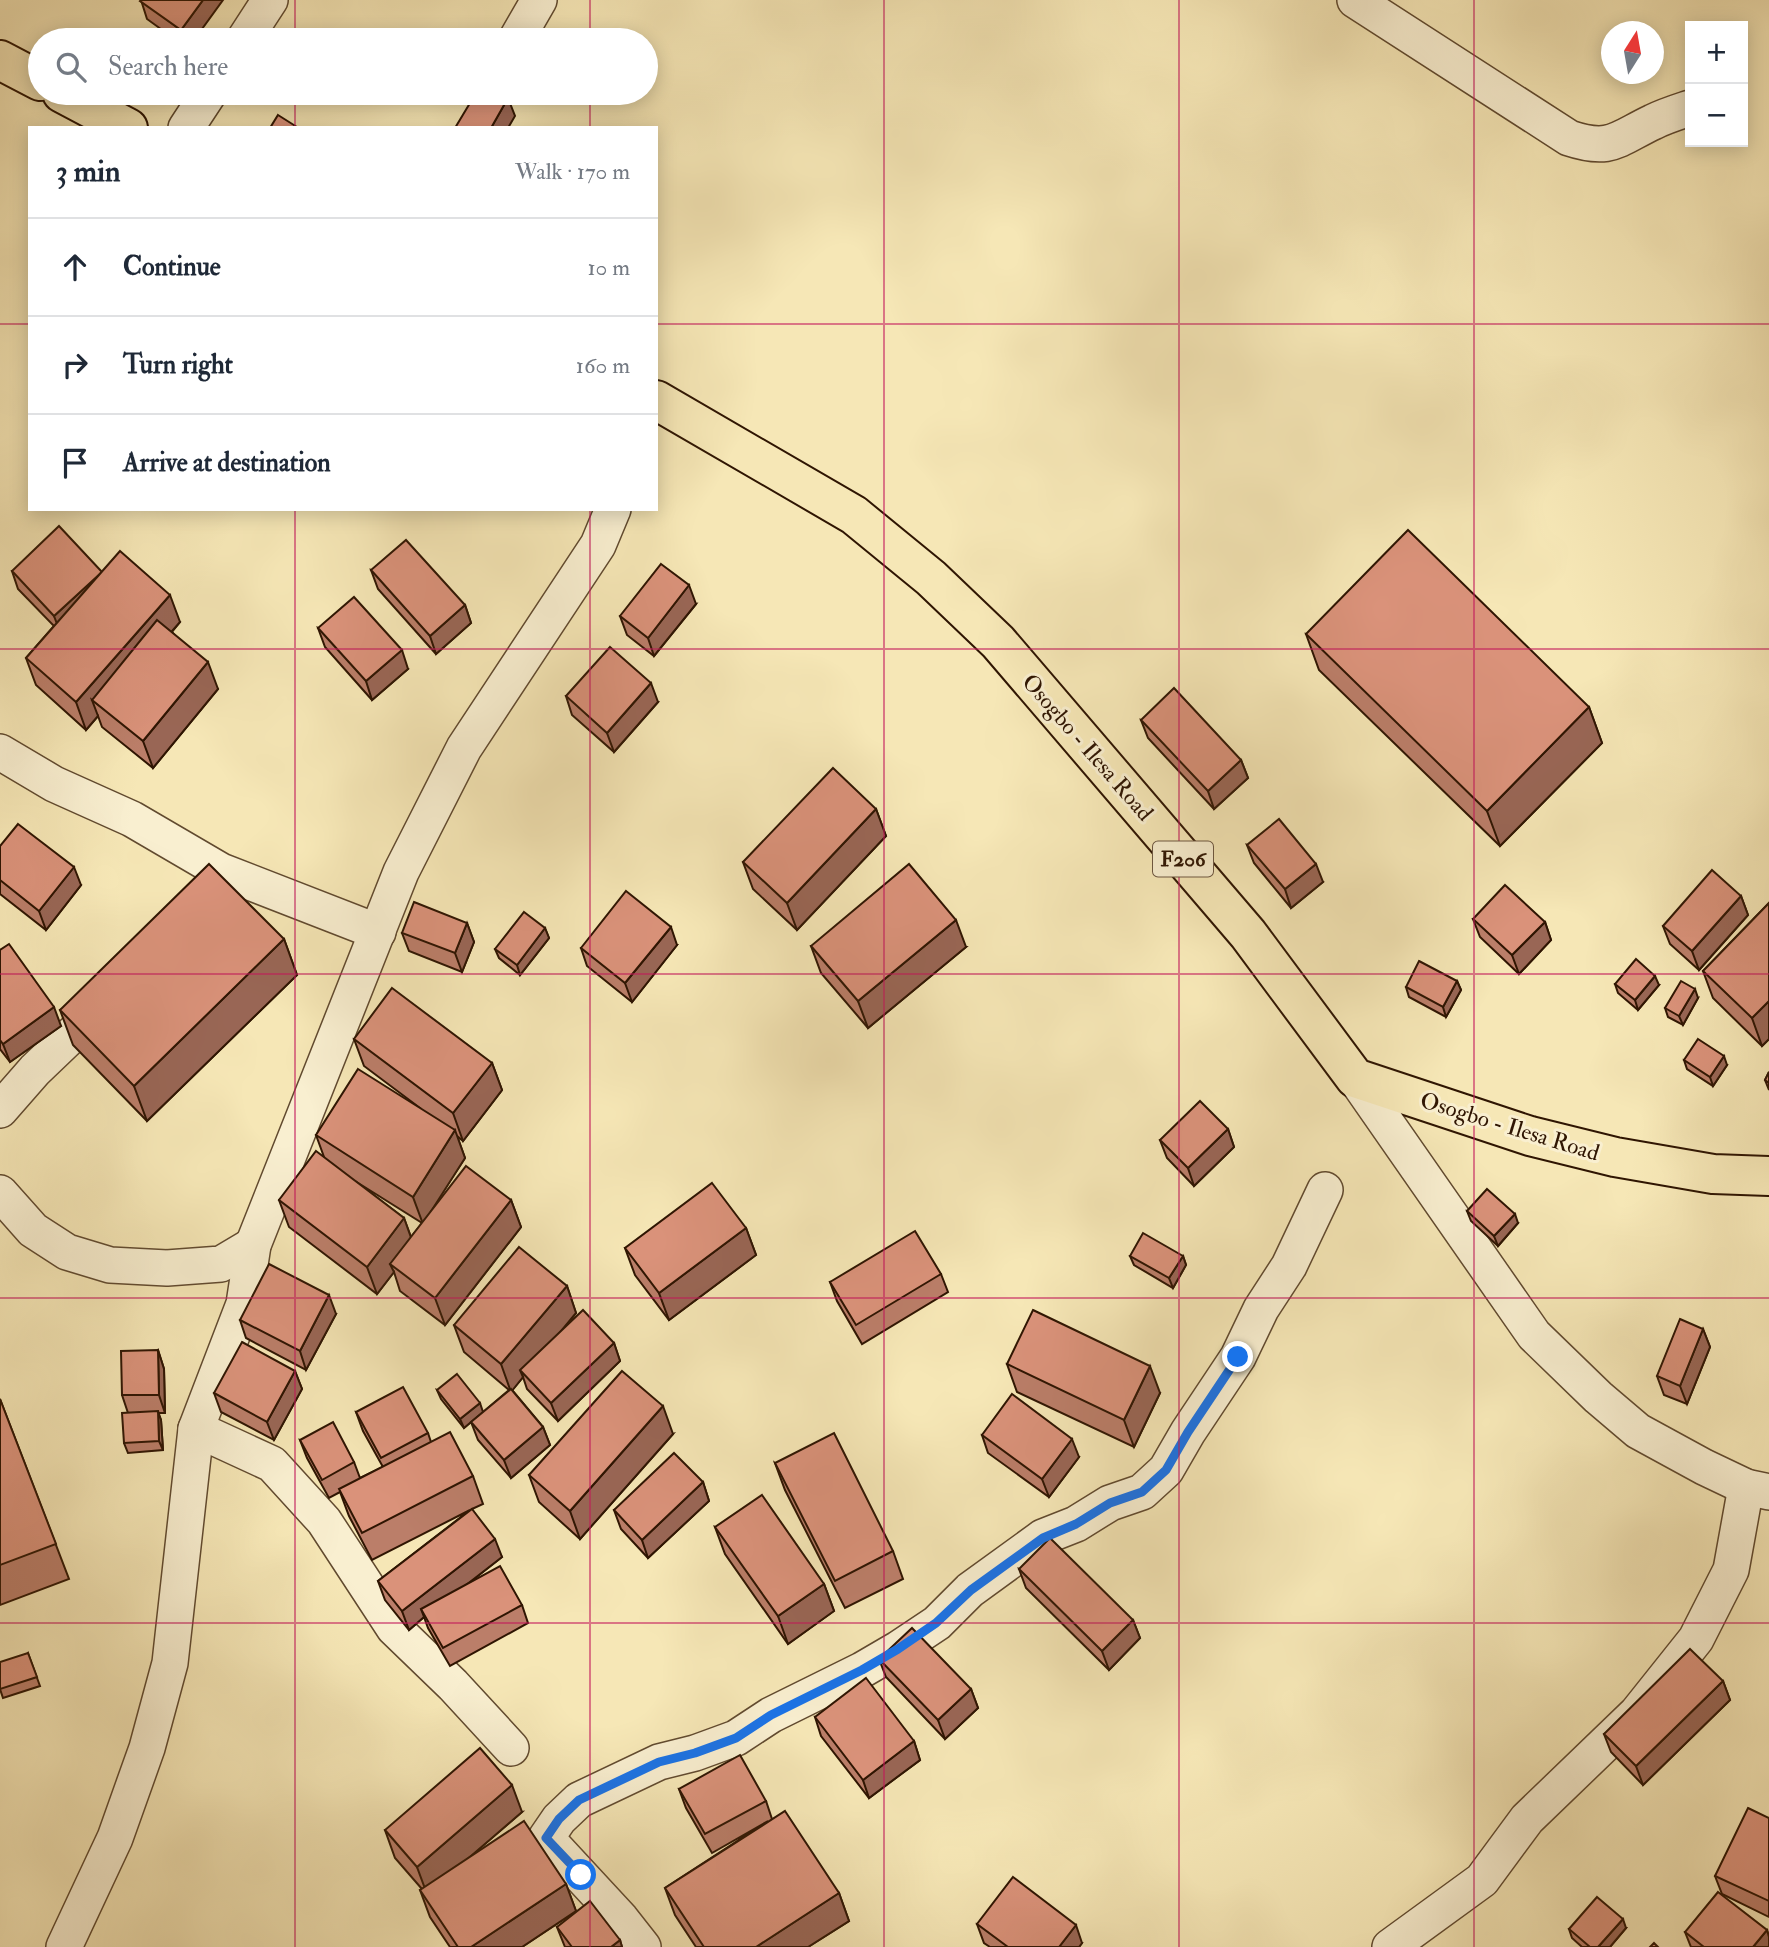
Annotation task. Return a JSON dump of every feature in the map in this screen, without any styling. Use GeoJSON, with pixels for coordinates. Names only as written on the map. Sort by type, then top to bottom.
{"type":"FeatureCollection","features":[{"type":"Feature","properties":{"kind":"main road"},"geometry":{"type":"LineString","coordinates":[[0,60],[28,75]]}},
{"type":"Feature","properties":{"kind":"main road"},"geometry":{"type":"LineString","coordinates":[[85,105],[124,126]]}},
{"type":"Feature","properties":{"kind":"main road","name":"Osogbo - Ilesa Road"},"geometry":{"type":"LineString","coordinates":[[658,401],[854,515],[931,578],[998,642],[1248,934],[1355,1078],[1530,1136],[1615,1157],[1713,1174],[1769,1176]]}},
{"type":"Feature","properties":{"kind":"street"},"geometry":{"type":"LineString","coordinates":[[252,28],[270,0]]}},
{"type":"Feature","properties":{"kind":"street"},"geometry":{"type":"LineString","coordinates":[[523,28],[539,0]]}},
{"type":"Feature","properties":{"kind":"street"},"geometry":{"type":"LineString","coordinates":[[1355,0],[1545,120],[1569,138],[1605,145],[1628,137],[1652,122],[1685,110]]}},
{"type":"Feature","properties":{"kind":"street"},"geometry":{"type":"LineString","coordinates":[[187,126],[201,105]]}},
{"type":"Feature","properties":{"kind":"street"},"geometry":{"type":"LineString","coordinates":[[64,1947],[115,1838],[147,1748],[170,1663],[196,1430],[244,1304],[253,1245],[401,872],[464,748],[598,545],[611,511]]}},
{"type":"Feature","properties":{"kind":"street"},"geometry":{"type":"LineString","coordinates":[[0,751],[54,784],[132,819],[213,881],[378,932]]}},
{"type":"Feature","properties":{"kind":"street"},"geometry":{"type":"LineString","coordinates":[[0,1110],[35,1070],[129,979]]}},
{"type":"Feature","properties":{"kind":"street"},"geometry":{"type":"LineString","coordinates":[[1355,1078],[1534,1335],[1598,1397],[1638,1431],[1704,1467],[1757,1489],[1731,1570],[1696,1639],[1637,1713],[1527,1819],[1482,1880],[1390,1947]]}},
{"type":"Feature","properties":{"kind":"street"},"geometry":{"type":"LineString","coordinates":[[643,1947],[621,1919],[546,1838],[559,1819],[579,1800],[618,1780],[659,1762],[695,1753],[736,1738],[771,1715],[862,1670],[936,1623],[971,1590],[1043,1538],[1076,1524],[1110,1503],[1142,1492],[1166,1470],[1238,1357],[1261,1309],[1289,1266],[1325,1190]]}},
{"type":"Feature","properties":{"kind":"street"},"geometry":{"type":"LineString","coordinates":[[0,1193],[33,1230],[67,1252],[110,1265],[167,1268],[221,1264],[253,1245]]}},
{"type":"Feature","properties":{"kind":"street"},"geometry":{"type":"LineString","coordinates":[[196,1430],[272,1464],[324,1521],[394,1628],[453,1685],[511,1748]]}},
{"type":"Feature","properties":{"kind":"building"},"geometry":{"type":"Polygon","coordinates":[[[203,0],[182,28],[178,28],[140,1],[203,0]]]}},
{"type":"Feature","properties":{"kind":"building"},"geometry":{"type":"Polygon","coordinates":[[[469,105],[504,105],[492,126],[456,126],[469,105]]]}},
{"type":"Feature","properties":{"kind":"building"},"geometry":{"type":"Polygon","coordinates":[[[278,115],[295,126],[271,126],[278,115]]]}},
{"type":"Feature","properties":{"kind":"building"},"geometry":{"type":"Polygon","coordinates":[[[59,526],[102,572],[54,616],[12,571],[59,526]]]}},
{"type":"Feature","properties":{"kind":"building"},"geometry":{"type":"Polygon","coordinates":[[[1408,530],[1589,707],[1487,811],[1306,634],[1408,530]]]}},
{"type":"Feature","properties":{"kind":"building"},"geometry":{"type":"Polygon","coordinates":[[[406,540],[465,605],[430,636],[371,570],[406,540]]]}},
{"type":"Feature","properties":{"kind":"building"},"geometry":{"type":"Polygon","coordinates":[[[120,551],[170,595],[76,702],[26,658],[120,551]]]}},
{"type":"Feature","properties":{"kind":"building"},"geometry":{"type":"Polygon","coordinates":[[[661,564],[689,585],[648,638],[620,616],[661,564]]]}},
{"type":"Feature","properties":{"kind":"building"},"geometry":{"type":"Polygon","coordinates":[[[354,597],[402,650],[366,681],[318,628],[354,597]]]}},
{"type":"Feature","properties":{"kind":"building"},"geometry":{"type":"Polygon","coordinates":[[[157,620],[208,662],[143,741],[92,700],[157,620]]]}},
{"type":"Feature","properties":{"kind":"building"},"geometry":{"type":"Polygon","coordinates":[[[610,647],[651,683],[607,733],[566,696],[610,647]]]}},
{"type":"Feature","properties":{"kind":"building"},"geometry":{"type":"Polygon","coordinates":[[[1174,688],[1241,760],[1208,791],[1141,720],[1174,688]]]}},
{"type":"Feature","properties":{"kind":"building"},"geometry":{"type":"Polygon","coordinates":[[[833,768],[876,809],[787,903],[743,862],[833,768]]]}},
{"type":"Feature","properties":{"kind":"building"},"geometry":{"type":"Polygon","coordinates":[[[1279,819],[1316,864],[1285,889],[1247,845],[1279,819]]]}},
{"type":"Feature","properties":{"kind":"building"},"geometry":{"type":"Polygon","coordinates":[[[18,824],[74,867],[39,911],[0,880],[0,846],[18,824]]]}},
{"type":"Feature","properties":{"kind":"building"},"geometry":{"type":"Polygon","coordinates":[[[209,864],[284,939],[134,1086],[60,1010],[209,864]]]}},
{"type":"Feature","properties":{"kind":"building"},"geometry":{"type":"Polygon","coordinates":[[[909,864],[956,920],[858,1001],[811,946],[909,864]]]}},
{"type":"Feature","properties":{"kind":"building"},"geometry":{"type":"Polygon","coordinates":[[[1712,870],[1741,896],[1692,951],[1663,926],[1712,870]]]}},
{"type":"Feature","properties":{"kind":"building"},"geometry":{"type":"Polygon","coordinates":[[[1505,885],[1545,922],[1512,955],[1473,919],[1505,885]]]}},
{"type":"Feature","properties":{"kind":"building"},"geometry":{"type":"Polygon","coordinates":[[[626,891],[671,927],[625,983],[581,948],[626,891]]]}},
{"type":"Feature","properties":{"kind":"building"},"geometry":{"type":"Polygon","coordinates":[[[414,902],[467,923],[455,953],[402,933],[414,902]]]}},
{"type":"Feature","properties":{"kind":"building"},"geometry":{"type":"Polygon","coordinates":[[[1769,903],[1769,1001],[1752,1018],[1703,971],[1769,903]]]}},
{"type":"Feature","properties":{"kind":"building"},"geometry":{"type":"Polygon","coordinates":[[[524,912],[545,928],[517,965],[495,949],[524,912]]]}},
{"type":"Feature","properties":{"kind":"building"},"geometry":{"type":"Polygon","coordinates":[[[9,944],[54,1007],[3,1044],[0,1040],[0,950],[9,944]]]}},
{"type":"Feature","properties":{"kind":"building"},"geometry":{"type":"Polygon","coordinates":[[[1636,959],[1655,976],[1635,1000],[1615,984],[1636,959]]]}},
{"type":"Feature","properties":{"kind":"building"},"geometry":{"type":"Polygon","coordinates":[[[1419,961],[1457,981],[1443,1007],[1406,987],[1419,961]]]}},
{"type":"Feature","properties":{"kind":"building"},"geometry":{"type":"Polygon","coordinates":[[[1681,981],[1695,989],[1679,1016],[1665,1008],[1681,981]]]}},
{"type":"Feature","properties":{"kind":"building"},"geometry":{"type":"Polygon","coordinates":[[[392,988],[492,1063],[453,1113],[354,1039],[392,988]]]}},
{"type":"Feature","properties":{"kind":"building"},"geometry":{"type":"Polygon","coordinates":[[[1698,1039],[1724,1056],[1710,1077],[1684,1060],[1698,1039]]]}},
{"type":"Feature","properties":{"kind":"building"},"geometry":{"type":"Polygon","coordinates":[[[358,1069],[455,1130],[413,1197],[316,1135],[358,1069]]]}},
{"type":"Feature","properties":{"kind":"building"},"geometry":{"type":"Polygon","coordinates":[[[1200,1101],[1228,1129],[1188,1168],[1160,1140],[1200,1101]]]}},
{"type":"Feature","properties":{"kind":"building"},"geometry":{"type":"Polygon","coordinates":[[[316,1151],[404,1218],[367,1267],[279,1200],[316,1151]]]}},
{"type":"Feature","properties":{"kind":"building"},"geometry":{"type":"Polygon","coordinates":[[[466,1166],[511,1200],[435,1298],[390,1264],[466,1166]]]}},
{"type":"Feature","properties":{"kind":"building"},"geometry":{"type":"Polygon","coordinates":[[[712,1183],[746,1228],[659,1293],[625,1248],[712,1183]]]}},
{"type":"Feature","properties":{"kind":"building"},"geometry":{"type":"Polygon","coordinates":[[[1487,1189],[1515,1214],[1494,1236],[1467,1211],[1487,1189]]]}},
{"type":"Feature","properties":{"kind":"building"},"geometry":{"type":"Polygon","coordinates":[[[915,1231],[941,1274],[856,1325],[830,1282],[915,1231]]]}},
{"type":"Feature","properties":{"kind":"building"},"geometry":{"type":"Polygon","coordinates":[[[1143,1233],[1183,1256],[1169,1278],[1130,1256],[1143,1233]]]}},
{"type":"Feature","properties":{"kind":"building"},"geometry":{"type":"Polygon","coordinates":[[[519,1247],[567,1286],[501,1364],[454,1325],[519,1247]]]}},
{"type":"Feature","properties":{"kind":"building"},"geometry":{"type":"Polygon","coordinates":[[[269,1264],[329,1295],[300,1351],[240,1320],[269,1264]]]}},
{"type":"Feature","properties":{"kind":"building"},"geometry":{"type":"Polygon","coordinates":[[[583,1310],[614,1343],[551,1403],[520,1370],[583,1310]]]}},
{"type":"Feature","properties":{"kind":"building"},"geometry":{"type":"Polygon","coordinates":[[[1033,1310],[1150,1366],[1124,1420],[1007,1364],[1033,1310]]]}},
{"type":"Feature","properties":{"kind":"building"},"geometry":{"type":"Polygon","coordinates":[[[1680,1319],[1703,1329],[1680,1386],[1657,1376],[1680,1319]]]}},
{"type":"Feature","properties":{"kind":"building"},"geometry":{"type":"Polygon","coordinates":[[[242,1342],[295,1371],[267,1422],[214,1393],[242,1342]]]}},
{"type":"Feature","properties":{"kind":"building"},"geometry":{"type":"Polygon","coordinates":[[[158,1350],[159,1395],[122,1395],[121,1351],[158,1350]]]}},
{"type":"Feature","properties":{"kind":"building"},"geometry":{"type":"Polygon","coordinates":[[[622,1371],[663,1406],[570,1511],[529,1475],[622,1371]]]}},
{"type":"Feature","properties":{"kind":"building"},"geometry":{"type":"Polygon","coordinates":[[[457,1374],[480,1403],[460,1419],[437,1390],[457,1374]]]}},
{"type":"Feature","properties":{"kind":"building"},"geometry":{"type":"Polygon","coordinates":[[[403,1387],[428,1433],[381,1458],[356,1412],[403,1387]]]}},
{"type":"Feature","properties":{"kind":"building"},"geometry":{"type":"Polygon","coordinates":[[[511,1389],[543,1427],[504,1460],[471,1422],[511,1389]]]}},
{"type":"Feature","properties":{"kind":"building"},"geometry":{"type":"Polygon","coordinates":[[[1012,1394],[1072,1439],[1042,1479],[982,1435],[1012,1394]]]}},
{"type":"Feature","properties":{"kind":"building"},"geometry":{"type":"Polygon","coordinates":[[[0,1399],[56,1544],[0,1565],[0,1399]]]}},
{"type":"Feature","properties":{"kind":"building"},"geometry":{"type":"Polygon","coordinates":[[[158,1411],[159,1441],[124,1443],[122,1413],[158,1411]]]}},
{"type":"Feature","properties":{"kind":"building"},"geometry":{"type":"Polygon","coordinates":[[[333,1422],[354,1462],[322,1480],[300,1440],[333,1422]]]}},
{"type":"Feature","properties":{"kind":"building"},"geometry":{"type":"Polygon","coordinates":[[[450,1432],[473,1476],[362,1533],[339,1489],[450,1432]]]}},
{"type":"Feature","properties":{"kind":"building"},"geometry":{"type":"Polygon","coordinates":[[[834,1433],[893,1551],[835,1581],[775,1463],[834,1433]]]}},
{"type":"Feature","properties":{"kind":"building"},"geometry":{"type":"Polygon","coordinates":[[[674,1453],[703,1482],[642,1540],[614,1510],[674,1453]]]}},
{"type":"Feature","properties":{"kind":"building"},"geometry":{"type":"Polygon","coordinates":[[[762,1495],[824,1584],[778,1616],[715,1527],[762,1495]]]}},
{"type":"Feature","properties":{"kind":"building"},"geometry":{"type":"Polygon","coordinates":[[[472,1509],[495,1539],[402,1611],[378,1581],[472,1509]]]}},
{"type":"Feature","properties":{"kind":"building"},"geometry":{"type":"Polygon","coordinates":[[[1050,1538],[1133,1620],[1102,1651],[1019,1569],[1050,1538]]]}},
{"type":"Feature","properties":{"kind":"building"},"geometry":{"type":"Polygon","coordinates":[[[500,1566],[522,1605],[443,1648],[421,1609],[500,1566]]]}},
{"type":"Feature","properties":{"kind":"building"},"geometry":{"type":"Polygon","coordinates":[[[912,1628],[971,1689],[938,1720],[879,1659],[912,1628]]]}},
{"type":"Feature","properties":{"kind":"building"},"geometry":{"type":"Polygon","coordinates":[[[1690,1649],[1723,1681],[1636,1766],[1604,1734],[1690,1649]]]}},
{"type":"Feature","properties":{"kind":"building"},"geometry":{"type":"Polygon","coordinates":[[[28,1653],[37,1677],[0,1689],[0,1662],[28,1653]]]}},
{"type":"Feature","properties":{"kind":"building"},"geometry":{"type":"Polygon","coordinates":[[[866,1678],[914,1741],[863,1780],[815,1717],[866,1678]]]}},
{"type":"Feature","properties":{"kind":"building"},"geometry":{"type":"Polygon","coordinates":[[[480,1748],[512,1785],[417,1867],[385,1830],[480,1748]]]}},
{"type":"Feature","properties":{"kind":"building"},"geometry":{"type":"Polygon","coordinates":[[[740,1755],[766,1801],[705,1834],[679,1789],[740,1755]]]}},
{"type":"Feature","properties":{"kind":"building"},"geometry":{"type":"Polygon","coordinates":[[[1748,1808],[1769,1818],[1769,1901],[1715,1876],[1748,1808]]]}},
{"type":"Feature","properties":{"kind":"building"},"geometry":{"type":"Polygon","coordinates":[[[785,1811],[839,1893],[756,1947],[704,1947],[665,1888],[785,1811]]]}},
{"type":"Feature","properties":{"kind":"building"},"geometry":{"type":"Polygon","coordinates":[[[524,1821],[566,1884],[471,1947],[458,1947],[420,1890],[524,1821]]]}},
{"type":"Feature","properties":{"kind":"building"},"geometry":{"type":"Polygon","coordinates":[[[1013,1877],[1076,1925],[1059,1947],[1008,1947],[977,1924],[1013,1877]]]}},
{"type":"Feature","properties":{"kind":"building"},"geometry":{"type":"Polygon","coordinates":[[[1718,1892],[1767,1930],[1753,1947],[1704,1947],[1685,1932],[1718,1892]]]}},
{"type":"Feature","properties":{"kind":"building"},"geometry":{"type":"Polygon","coordinates":[[[1597,1897],[1623,1919],[1598,1947],[1590,1947],[1569,1929],[1597,1897]]]}},
{"type":"Feature","properties":{"kind":"building"},"geometry":{"type":"Polygon","coordinates":[[[590,1901],[620,1940],[611,1947],[572,1947],[557,1927],[590,1901]]]}},
{"type":"Feature","properties":{"kind":"route"},"geometry":{"type":"LineString","coordinates":[[581,1875],[546,1838],[559,1819],[579,1800],[659,1762],[695,1753],[736,1738],[771,1715],[862,1670],[936,1623],[971,1590],[1043,1538],[1076,1524],[1110,1503],[1142,1492],[1166,1470],[1238,1357]]}}]}
